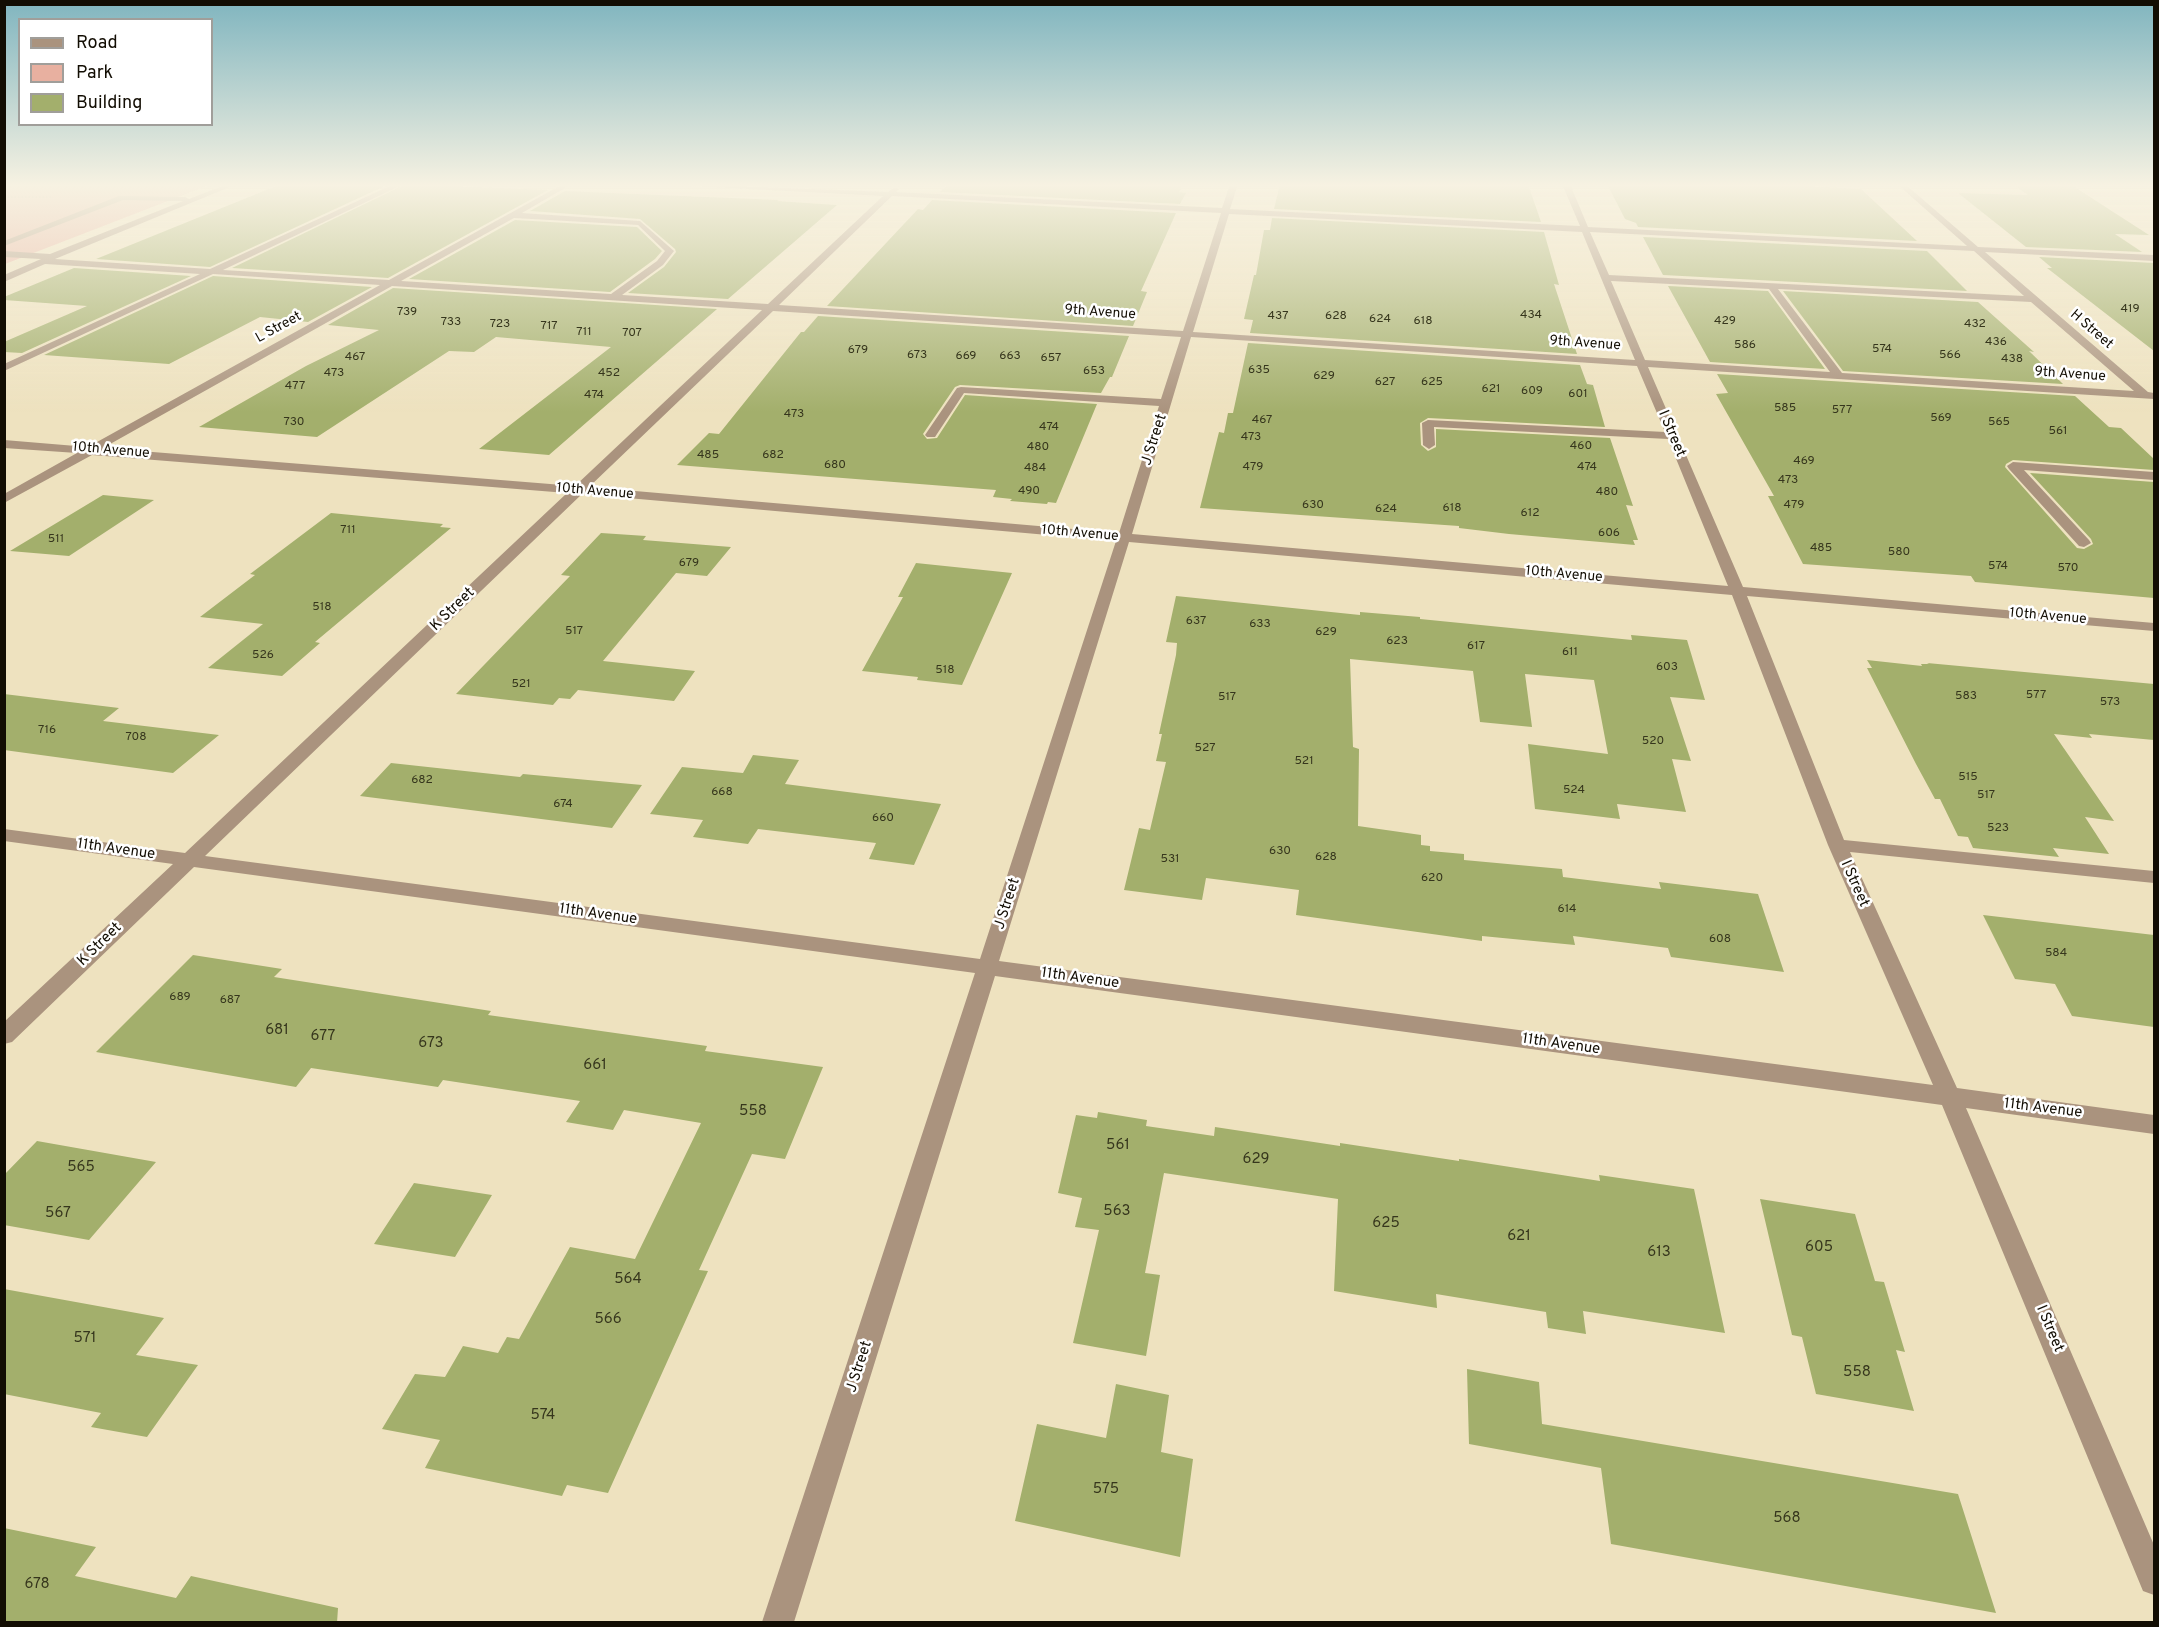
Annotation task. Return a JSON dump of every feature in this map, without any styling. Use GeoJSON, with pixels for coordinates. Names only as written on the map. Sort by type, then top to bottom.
{"type":"FeatureCollection","features":[{"type":"Feature","properties":{"kind":"street"},"geometry":{"type":"LineString","coordinates":[[4,279],[46,260]]}},
{"type":"Feature","properties":{"kind":"street","name":"9th Avenue"},"geometry":{"type":"LineString","coordinates":[[61,260],[2150,396]]}},
{"type":"Feature","properties":{"kind":"street"},"geometry":{"type":"LineString","coordinates":[[4,368],[236,260]]}},
{"type":"Feature","properties":{"kind":"street","name":"L Street"},"geometry":{"type":"LineString","coordinates":[[4,498],[431,260]]}},
{"type":"Feature","properties":{"kind":"street"},"geometry":{"type":"LineString","coordinates":[[614,297],[663,260]]}},
{"type":"Feature","properties":{"kind":"street","name":"K Street"},"geometry":{"type":"LineString","coordinates":[[4,1036],[821,260]]}},
{"type":"Feature","properties":{"kind":"street","name":"J Street"},"geometry":{"type":"LineString","coordinates":[[778,1623],[1210,260]]}},
{"type":"Feature","properties":{"kind":"street","name":"I Street"},"geometry":{"type":"LineString","coordinates":[[1598,260],[1737,590],[1837,845],[1979,1162],[2154,1580]]}},
{"type":"Feature","properties":{"kind":"street","name":"H Street"},"geometry":{"type":"LineString","coordinates":[[1990,260],[2150,396],[2154,404]]}},
{"type":"Feature","properties":{"kind":"street"},"geometry":{"type":"LineString","coordinates":[[4,264],[33,266]]}},
{"type":"Feature","properties":{"kind":"street"},"geometry":{"type":"LineString","coordinates":[[1606,278],[2034,298]]}},
{"type":"Feature","properties":{"kind":"street"},"geometry":{"type":"LineString","coordinates":[[1772,287],[1838,375]]}},
{"type":"Feature","properties":{"kind":"street"},"geometry":{"type":"LineString","coordinates":[[931,435],[961,390],[1167,402]]}},
{"type":"Feature","properties":{"kind":"street"},"geometry":{"type":"LineString","coordinates":[[1429,445],[1428,423],[1672,436]]}},
{"type":"Feature","properties":{"kind":"street","name":"10th Avenue"},"geometry":{"type":"LineString","coordinates":[[4,444],[92,449],[579,490],[2154,627]]}},
{"type":"Feature","properties":{"kind":"street"},"geometry":{"type":"LineString","coordinates":[[2084,543],[2013,466],[2154,476]]}},
{"type":"Feature","properties":{"kind":"street","name":"11th Avenue"},"geometry":{"type":"LineString","coordinates":[[4,835],[2154,1124]]}},
{"type":"Feature","properties":{"kind":"street"},"geometry":{"type":"LineString","coordinates":[[1837,845],[2154,877]]}},
{"type":"Feature","properties":{"kind":"building"},"geometry":{"type":"Polygon","coordinates":[[[109,260],[225,260],[210,267],[109,260]]]}},
{"type":"Feature","properties":{"kind":"building"},"geometry":{"type":"Polygon","coordinates":[[[249,260],[421,260],[388,278],[232,268],[249,260]]]}},
{"type":"Feature","properties":{"kind":"building"},"geometry":{"type":"Polygon","coordinates":[[[443,260],[654,260],[610,292],[409,279],[443,260]]]}},
{"type":"Feature","properties":{"kind":"building"},"geometry":{"type":"Polygon","coordinates":[[[670,260],[773,260],[728,299],[628,293],[664,267],[670,260]]]}},
{"type":"Feature","properties":{"kind":"building"},"geometry":{"type":"Polygon","coordinates":[[[870,260],[1155,260],[1141,291],[1147,292],[1133,326],[827,306],[870,260]]]}},
{"type":"Feature","properties":{"kind":"building"},"geometry":{"type":"Polygon","coordinates":[[[1259,260],[1552,260],[1559,285],[1554,284],[1577,354],[1250,333],[1253,320],[1244,319],[1254,275],[1256,275],[1259,260]]]}},
{"type":"Feature","properties":{"kind":"building"},"geometry":{"type":"Polygon","coordinates":[[[1655,260],[1936,260],[1967,291],[1663,275],[1655,260]]]}},
{"type":"Feature","properties":{"kind":"building"},"geometry":{"type":"Polygon","coordinates":[[[2042,260],[2154,263],[2154,351],[2047,268],[2052,268],[2042,260]]]}},
{"type":"Feature","properties":{"kind":"building"},"geometry":{"type":"Polygon","coordinates":[[[74,268],[191,276],[22,353],[4,352],[4,342],[87,306],[4,300],[4,297],[74,268]]]}},
{"type":"Feature","properties":{"kind":"building"},"geometry":{"type":"Polygon","coordinates":[[[213,276],[372,287],[308,322],[260,317],[169,364],[44,355],[213,276]]]}},
{"type":"Feature","properties":{"kind":"building"},"geometry":{"type":"Polygon","coordinates":[[[1668,286],[1768,291],[1825,369],[1710,362],[1668,286]]]}},
{"type":"Feature","properties":{"kind":"building"},"geometry":{"type":"Polygon","coordinates":[[[393,288],[717,309],[549,455],[479,449],[611,347],[496,337],[474,352],[449,351],[317,437],[199,427],[306,366],[379,330],[328,325],[393,288]]]}},
{"type":"Feature","properties":{"kind":"building"},"geometry":{"type":"Polygon","coordinates":[[[1783,291],[1978,302],[2034,352],[2029,351],[2063,384],[1843,371],[1783,291]]]}},
{"type":"Feature","properties":{"kind":"building"},"geometry":{"type":"Polygon","coordinates":[[[818,316],[1129,336],[1112,377],[1101,393],[960,385],[955,387],[923,434],[927,439],[937,438],[965,395],[1097,404],[1056,503],[1010,501],[1012,499],[993,497],[996,490],[677,465],[709,433],[719,434],[801,332],[804,332],[818,316]]]}},
{"type":"Feature","properties":{"kind":"building"},"geometry":{"type":"Polygon","coordinates":[[[1248,343],[1580,365],[1587,384],[1593,385],[1605,427],[1428,418],[1420,423],[1421,445],[1428,451],[1436,447],[1436,429],[1610,438],[1633,506],[1626,505],[1638,540],[1633,540],[1635,545],[1509,534],[1459,528],[1459,526],[1200,508],[1219,432],[1224,433],[1228,413],[1233,413],[1248,343]]]}},
{"type":"Feature","properties":{"kind":"building"},"geometry":{"type":"Polygon","coordinates":[[[1717,374],[2075,396],[2109,427],[2121,428],[2154,459],[2154,470],[2013,460],[2005,467],[2077,548],[2084,549],[2093,544],[2091,539],[2030,473],[2154,482],[2154,598],[1975,582],[1971,576],[1803,564],[1768,496],[1774,496],[1716,394],[1728,393],[1717,374]]]}},
{"type":"Feature","properties":{"kind":"building"},"geometry":{"type":"Polygon","coordinates":[[[103,495],[154,500],[69,556],[10,551],[103,495]]]}},
{"type":"Feature","properties":{"kind":"building"},"geometry":{"type":"Polygon","coordinates":[[[331,513],[443,524],[440,527],[451,528],[315,642],[320,643],[282,676],[208,668],[263,624],[200,617],[255,575],[250,574],[331,513]]]}},
{"type":"Feature","properties":{"kind":"building"},"geometry":{"type":"Polygon","coordinates":[[[601,533],[646,536],[643,540],[731,547],[707,576],[676,573],[603,661],[695,671],[674,701],[578,690],[570,699],[559,698],[553,705],[456,694],[570,576],[561,575],[601,533]]]}},
{"type":"Feature","properties":{"kind":"building"},"geometry":{"type":"Polygon","coordinates":[[[916,563],[1012,573],[962,685],[917,680],[918,677],[862,671],[903,597],[898,597],[916,563]]]}},
{"type":"Feature","properties":{"kind":"building"},"geometry":{"type":"Polygon","coordinates":[[[1176,596],[1360,615],[1360,612],[1420,617],[1420,619],[1632,640],[1631,635],[1687,640],[1705,700],[1670,697],[1691,761],[1672,759],[1686,812],[1617,804],[1620,819],[1535,809],[1528,744],[1608,754],[1594,680],[1525,674],[1532,727],[1480,722],[1473,671],[1350,659],[1353,747],[1359,749],[1358,826],[1421,835],[1421,845],[1430,846],[1430,851],[1464,854],[1464,860],[1562,869],[1563,877],[1661,889],[1659,882],[1758,894],[1784,972],[1671,957],[1668,948],[1573,936],[1575,945],[1482,936],[1482,941],[1296,915],[1299,890],[1206,878],[1202,900],[1124,890],[1139,828],[1150,830],[1166,762],[1156,761],[1162,734],[1159,734],[1176,655],[1177,643],[1166,642],[1176,596]]]}},
{"type":"Feature","properties":{"kind":"building"},"geometry":{"type":"Polygon","coordinates":[[[1867,660],[1922,666],[1921,664],[1929,664],[1927,663],[2154,684],[2154,740],[2089,734],[2092,738],[2054,734],[2114,821],[2085,817],[2109,854],[2053,848],[2059,857],[1973,848],[1968,837],[1958,836],[1940,799],[1935,799],[1916,764],[1867,668],[1872,668],[1867,660]]]}},
{"type":"Feature","properties":{"kind":"building"},"geometry":{"type":"Polygon","coordinates":[[[4,694],[119,708],[103,721],[219,735],[173,773],[4,750],[4,694]]]}},
{"type":"Feature","properties":{"kind":"building"},"geometry":{"type":"Polygon","coordinates":[[[753,755],[799,760],[785,784],[941,804],[914,865],[869,859],[876,843],[758,829],[748,844],[693,837],[703,820],[650,814],[682,767],[743,773],[753,755]]]}},
{"type":"Feature","properties":{"kind":"building"},"geometry":{"type":"Polygon","coordinates":[[[391,763],[520,777],[523,774],[642,785],[612,828],[360,796],[391,763]]]}},
{"type":"Feature","properties":{"kind":"building"},"geometry":{"type":"Polygon","coordinates":[[[1983,915],[2154,935],[2154,1027],[2072,1016],[2055,984],[2015,979],[1983,915]]]}},
{"type":"Feature","properties":{"kind":"building"},"geometry":{"type":"Polygon","coordinates":[[[193,955],[282,969],[274,977],[491,1011],[488,1015],[707,1046],[705,1051],[823,1067],[785,1159],[752,1154],[699,1270],[708,1271],[608,1493],[567,1485],[562,1496],[425,1468],[440,1440],[382,1429],[415,1374],[445,1377],[463,1346],[498,1353],[507,1337],[519,1339],[570,1247],[635,1259],[701,1123],[624,1110],[613,1130],[566,1122],[580,1101],[443,1080],[438,1087],[311,1068],[296,1087],[96,1052],[193,955]]]}},
{"type":"Feature","properties":{"kind":"building"},"geometry":{"type":"Polygon","coordinates":[[[1098,1112],[1147,1120],[1146,1126],[1214,1136],[1215,1127],[1340,1146],[1340,1143],[1459,1161],[1459,1159],[1600,1181],[1599,1175],[1694,1189],[1725,1333],[1583,1311],[1586,1334],[1548,1328],[1546,1312],[1436,1294],[1437,1308],[1334,1291],[1338,1199],[1164,1173],[1145,1273],[1160,1275],[1146,1356],[1073,1343],[1099,1230],[1075,1227],[1082,1198],[1058,1193],[1076,1115],[1097,1118],[1098,1112]]]}},
{"type":"Feature","properties":{"kind":"building"},"geometry":{"type":"Polygon","coordinates":[[[37,1141],[156,1162],[89,1240],[4,1225],[4,1175],[37,1141]]]}},
{"type":"Feature","properties":{"kind":"building"},"geometry":{"type":"Polygon","coordinates":[[[414,1183],[492,1195],[455,1257],[374,1244],[414,1183]]]}},
{"type":"Feature","properties":{"kind":"building"},"geometry":{"type":"Polygon","coordinates":[[[1760,1199],[1855,1214],[1875,1281],[1884,1282],[1905,1352],[1896,1350],[1914,1411],[1816,1394],[1802,1337],[1792,1335],[1760,1199]]]}},
{"type":"Feature","properties":{"kind":"building"},"geometry":{"type":"Polygon","coordinates":[[[4,1289],[164,1318],[136,1355],[198,1365],[147,1437],[91,1427],[101,1413],[4,1394],[4,1289]]]}},
{"type":"Feature","properties":{"kind":"building"},"geometry":{"type":"Polygon","coordinates":[[[1467,1369],[1539,1382],[1542,1424],[1958,1494],[1996,1613],[1611,1544],[1601,1468],[1469,1444],[1467,1369]]]}},
{"type":"Feature","properties":{"kind":"building"},"geometry":{"type":"Polygon","coordinates":[[[1116,1384],[1169,1395],[1161,1452],[1193,1459],[1180,1557],[1015,1521],[1037,1424],[1106,1438],[1116,1384]]]}},
{"type":"Feature","properties":{"kind":"building"},"geometry":{"type":"Polygon","coordinates":[[[4,1528],[96,1547],[75,1576],[176,1598],[191,1576],[338,1608],[337,1623],[4,1623],[4,1528]]]}}]}
